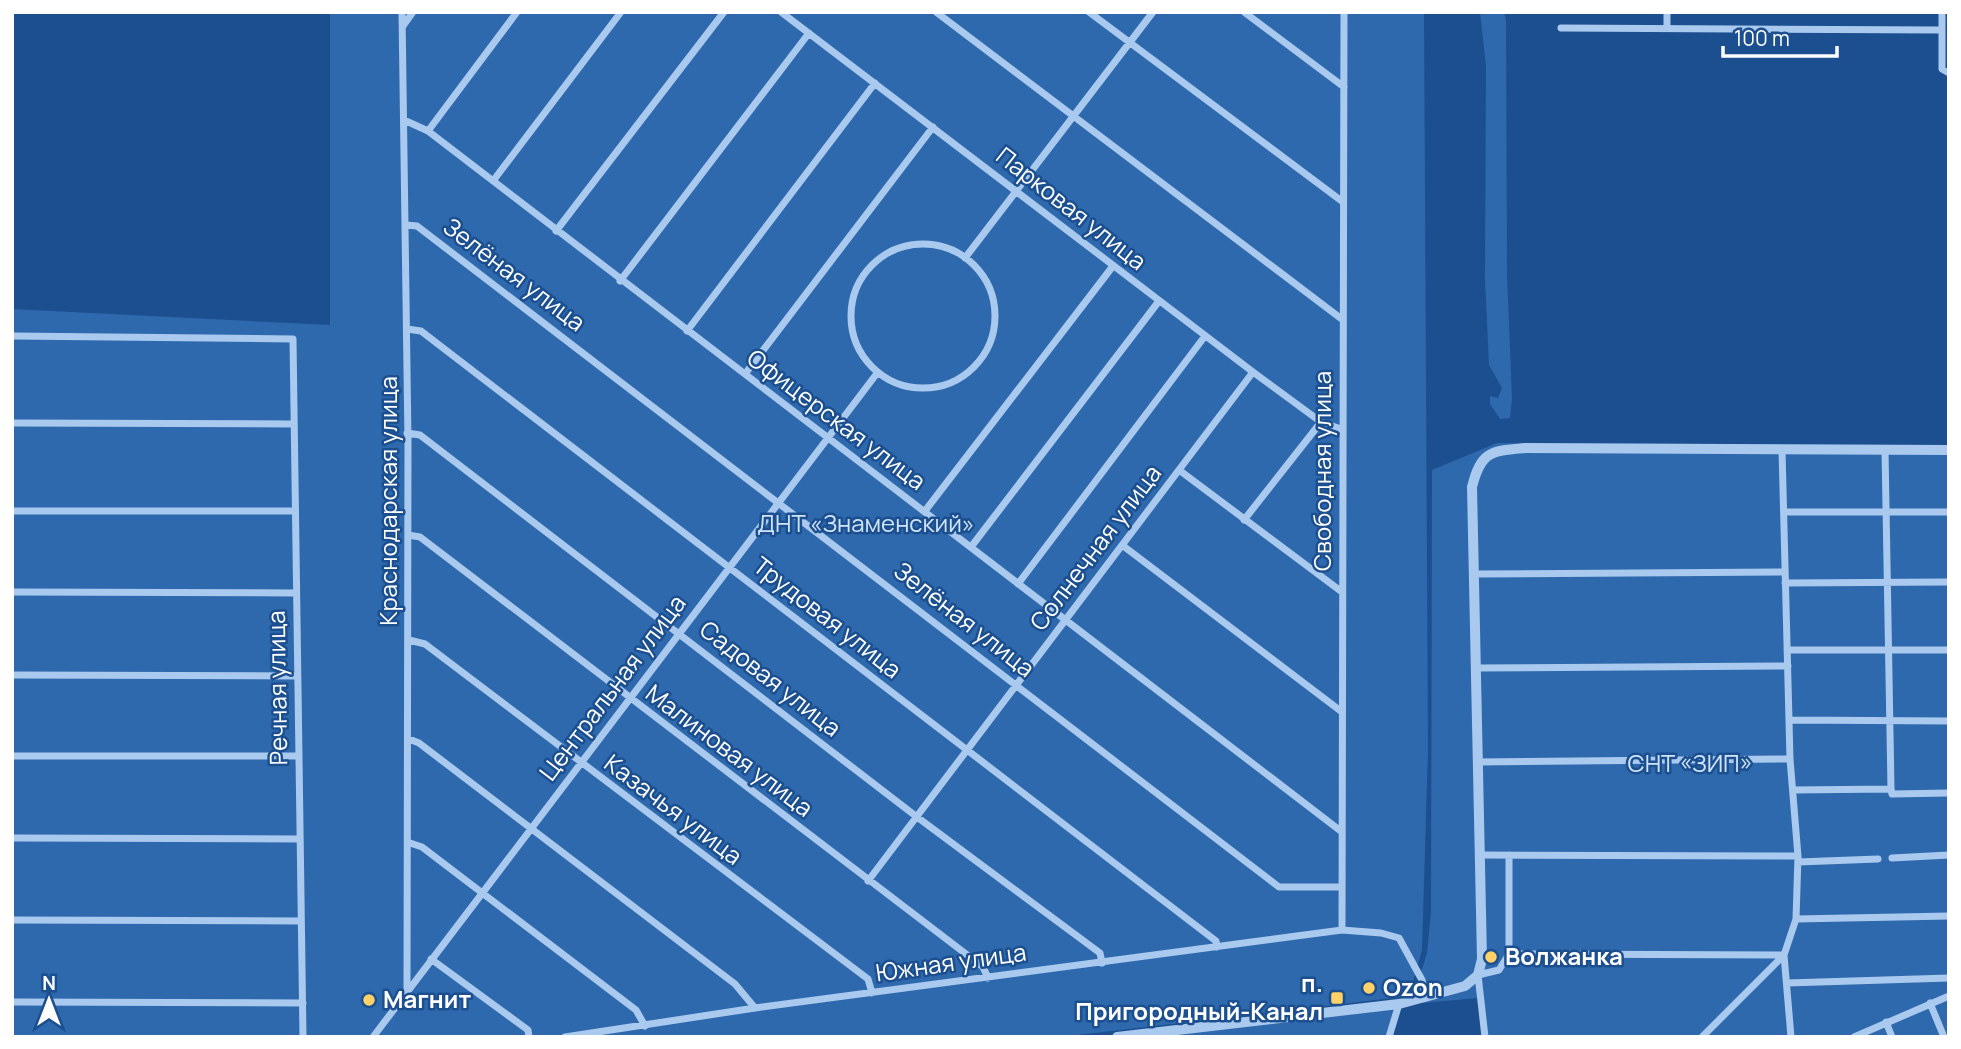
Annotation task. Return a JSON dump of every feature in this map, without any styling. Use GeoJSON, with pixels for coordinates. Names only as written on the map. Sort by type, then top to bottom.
{"type":"FeatureCollection","features":[{"type":"Feature","properties":{"kind":"street","name":"Краснодарская улица"},"geometry":{"type":"LineString","coordinates":[[402,12],[409,640],[408,989]]}},
{"type":"Feature","properties":{"kind":"street"},"geometry":{"type":"LineString","coordinates":[[402,26],[413,12]]}},
{"type":"Feature","properties":{"kind":"street"},"geometry":{"type":"LineString","coordinates":[[428,131],[517,12]]}},
{"type":"Feature","properties":{"kind":"street"},"geometry":{"type":"LineString","coordinates":[[493,181],[621,12]]}},
{"type":"Feature","properties":{"kind":"street"},"geometry":{"type":"LineString","coordinates":[[556,231],[724,12]]}},
{"type":"Feature","properties":{"kind":"street","name":"Парковая улица"},"geometry":{"type":"LineString","coordinates":[[781,12],[1253,372],[1321,422],[1341,429]]}},
{"type":"Feature","properties":{"kind":"street"},"geometry":{"type":"LineString","coordinates":[[936,12],[1343,320]]}},
{"type":"Feature","properties":{"kind":"street"},"geometry":{"type":"LineString","coordinates":[[1089,12],[1343,202]]}},
{"type":"Feature","properties":{"kind":"street"},"geometry":{"type":"LineString","coordinates":[[965,258],[1153,12]]}},
{"type":"Feature","properties":{"kind":"street"},"geometry":{"type":"LineString","coordinates":[[1244,12],[1343,87]]}},
{"type":"Feature","properties":{"kind":"street","name":"Свободная улица"},"geometry":{"type":"LineString","coordinates":[[1342,930],[1344,12]]}},
{"type":"Feature","properties":{"kind":"street"},"geometry":{"type":"LineString","coordinates":[[1667,12],[1667,26]]}},
{"type":"Feature","properties":{"kind":"street"},"geometry":{"type":"LineString","coordinates":[[1942,12],[1942,69],[1949,73]]}},
{"type":"Feature","properties":{"kind":"street"},"geometry":{"type":"LineString","coordinates":[[1561,28],[1667,26],[1942,30]]}},
{"type":"Feature","properties":{"kind":"street"},"geometry":{"type":"LineString","coordinates":[[620,281],[809,33]]}},
{"type":"Feature","properties":{"kind":"street"},"geometry":{"type":"LineString","coordinates":[[687,331],[875,83]]}},
{"type":"Feature","properties":{"kind":"street","name":"Офицерская улица"},"geometry":{"type":"LineString","coordinates":[[404,120],[428,131],[620,281],[829,437],[1342,832]]}},
{"type":"Feature","properties":{"kind":"street"},"geometry":{"type":"LineString","coordinates":[[745,374],[933,127]]}},
{"type":"Feature","properties":{"kind":"street","name":"Зелёная улица"},"geometry":{"type":"LineString","coordinates":[[406,225],[417,226],[781,502],[1279,887],[1342,887]]}},
{"type":"Feature","properties":{"kind":"street"},"geometry":{"type":"LineString","coordinates":[[914,244],[937,245],[965,258],[984,278],[993,298],[995,319],[991,340],[981,359],[966,374],[947,384],[926,388],[904,386],[878,372],[859,349],[852,328],[852,305],[859,283],[873,264],[891,251],[914,244]]}},
{"type":"Feature","properties":{"kind":"street"},"geometry":{"type":"LineString","coordinates":[[925,512],[1113,266]]}},
{"type":"Feature","properties":{"kind":"street"},"geometry":{"type":"LineString","coordinates":[[971,547],[1160,301]]}},
{"type":"Feature","properties":{"kind":"street","name":"Трудовая улица"},"geometry":{"type":"LineString","coordinates":[[407,329],[421,331],[1216,941],[1217,947]]}},
{"type":"Feature","properties":{"kind":"street","name":"Речная улица"},"geometry":{"type":"LineString","coordinates":[[12,336],[293,339],[303,1037]]}},
{"type":"Feature","properties":{"kind":"street"},"geometry":{"type":"LineString","coordinates":[[1018,584],[1205,336]]}},
{"type":"Feature","properties":{"kind":"street","name":"Центральная улица"},"geometry":{"type":"LineString","coordinates":[[373,1037],[380,1033],[430,959],[878,372]]}},
{"type":"Feature","properties":{"kind":"street","name":"Солнечная улица"},"geometry":{"type":"LineString","coordinates":[[868,881],[1253,372]]}},
{"type":"Feature","properties":{"kind":"street"},"geometry":{"type":"LineString","coordinates":[[1244,520],[1321,422]]}},
{"type":"Feature","properties":{"kind":"street"},"geometry":{"type":"LineString","coordinates":[[12,423],[293,424]]}},
{"type":"Feature","properties":{"kind":"street","name":"Садовая улица"},"geometry":{"type":"LineString","coordinates":[[407,433],[420,435],[917,817],[1100,953],[1102,962]]}},
{"type":"Feature","properties":{"kind":"street"},"geometry":{"type":"LineString","coordinates":[[1485,1037],[1478,975],[1482,960],[1472,487],[1478,464],[1493,451],[1525,448],[1949,450]]}},
{"type":"Feature","properties":{"kind":"street"},"geometry":{"type":"LineString","coordinates":[[1782,450],[1790,759],[1798,859],[1796,919],[1784,955],[1791,1037]]}},
{"type":"Feature","properties":{"kind":"street"},"geometry":{"type":"LineString","coordinates":[[1885,450],[1891,789],[1892,794],[1949,793]]}},
{"type":"Feature","properties":{"kind":"street"},"geometry":{"type":"LineString","coordinates":[[1179,470],[1342,593]]}},
{"type":"Feature","properties":{"kind":"street"},"geometry":{"type":"LineString","coordinates":[[12,510],[295,511]]}},
{"type":"Feature","properties":{"kind":"street"},"geometry":{"type":"LineString","coordinates":[[1785,512],[1949,512]]}},
{"type":"Feature","properties":{"kind":"street","name":"Малиновая улица"},"geometry":{"type":"LineString","coordinates":[[408,535],[419,537],[984,967],[988,978]]}},
{"type":"Feature","properties":{"kind":"street"},"geometry":{"type":"LineString","coordinates":[[1122,545],[1342,712]]}},
{"type":"Feature","properties":{"kind":"street"},"geometry":{"type":"LineString","coordinates":[[1475,574],[1785,572]]}},
{"type":"Feature","properties":{"kind":"street"},"geometry":{"type":"LineString","coordinates":[[1785,583],[1949,582]]}},
{"type":"Feature","properties":{"kind":"street"},"geometry":{"type":"LineString","coordinates":[[12,592],[296,593]]}},
{"type":"Feature","properties":{"kind":"street","name":"Казачья улица"},"geometry":{"type":"LineString","coordinates":[[409,640],[425,644],[868,979],[872,993]]}},
{"type":"Feature","properties":{"kind":"street"},"geometry":{"type":"LineString","coordinates":[[1787,650],[1949,650]]}},
{"type":"Feature","properties":{"kind":"street"},"geometry":{"type":"LineString","coordinates":[[1476,668],[1788,666]]}},
{"type":"Feature","properties":{"kind":"street"},"geometry":{"type":"LineString","coordinates":[[12,675],[298,676]]}},
{"type":"Feature","properties":{"kind":"street"},"geometry":{"type":"LineString","coordinates":[[1790,720],[1949,721]]}},
{"type":"Feature","properties":{"kind":"street"},"geometry":{"type":"LineString","coordinates":[[409,739],[419,743],[736,984],[755,1008]]}},
{"type":"Feature","properties":{"kind":"street"},"geometry":{"type":"LineString","coordinates":[[12,756],[299,756]]}},
{"type":"Feature","properties":{"kind":"street"},"geometry":{"type":"LineString","coordinates":[[1477,762],[1790,759]]}},
{"type":"Feature","properties":{"kind":"street"},"geometry":{"type":"LineString","coordinates":[[1793,790],[1891,789]]}},
{"type":"Feature","properties":{"kind":"street"},"geometry":{"type":"LineString","coordinates":[[12,838],[300,839]]}},
{"type":"Feature","properties":{"kind":"street"},"geometry":{"type":"LineString","coordinates":[[410,843],[422,847],[636,1010],[645,1026]]}},
{"type":"Feature","properties":{"kind":"street"},"geometry":{"type":"LineString","coordinates":[[1479,855],[1878,859]]}},
{"type":"Feature","properties":{"kind":"street"},"geometry":{"type":"LineString","coordinates":[[1117,1037],[1399,1004],[1465,986],[1478,975],[1499,970],[1509,954],[1509,855]]}},
{"type":"Feature","properties":{"kind":"street"},"geometry":{"type":"LineString","coordinates":[[1892,858],[1949,855]]}},
{"type":"Feature","properties":{"kind":"street"},"geometry":{"type":"LineString","coordinates":[[1796,919],[1949,916]]}},
{"type":"Feature","properties":{"kind":"street"},"geometry":{"type":"LineString","coordinates":[[12,920],[301,921]]}},
{"type":"Feature","properties":{"kind":"street","name":"Южная улица"},"geometry":{"type":"LineString","coordinates":[[565,1037],[755,1008],[1342,930],[1381,933],[1399,938],[1422,980],[1426,998]]}},
{"type":"Feature","properties":{"kind":"street"},"geometry":{"type":"LineString","coordinates":[[1509,954],[1784,955]]}},
{"type":"Feature","properties":{"kind":"street"},"geometry":{"type":"LineString","coordinates":[[1702,1037],[1784,955]]}},
{"type":"Feature","properties":{"kind":"street"},"geometry":{"type":"LineString","coordinates":[[430,959],[528,1030],[529,1037]]}},
{"type":"Feature","properties":{"kind":"street"},"geometry":{"type":"LineString","coordinates":[[1787,983],[1949,978]]}},
{"type":"Feature","properties":{"kind":"street"},"geometry":{"type":"LineString","coordinates":[[1854,1037],[1949,996]]}},
{"type":"Feature","properties":{"kind":"street"},"geometry":{"type":"LineString","coordinates":[[12,1002],[303,1003]]}},
{"type":"Feature","properties":{"kind":"street"},"geometry":{"type":"LineString","coordinates":[[1930,1003],[1944,1037]]}},
{"type":"Feature","properties":{"kind":"street"},"geometry":{"type":"LineString","coordinates":[[1389,1037],[1399,1004]]}},
{"type":"Feature","properties":{"kind":"street"},"geometry":{"type":"LineString","coordinates":[[1886,1022],[1892,1037]]}},
{"type":"Feature","properties":{"kind":"green space","name":"ДНТ «Знаменский»"},"geometry":{"type":"Polygon","coordinates":[[[330,12],[1424,12],[1428,750],[1422,950],[1409,996],[1061,1037],[12,1037],[12,309],[330,325],[330,12]]]}},
{"type":"Feature","properties":{"kind":"green space"},"geometry":{"type":"Polygon","coordinates":[[[1480,12],[1504,12],[1506,20],[1507,274],[1512,398],[1510,418],[1500,419],[1490,404],[1490,396],[1498,398],[1502,388],[1489,365],[1485,279],[1486,66],[1480,12]]]}},
{"type":"Feature","properties":{"kind":"green space","name":"СНТ «ЗИП»"},"geometry":{"type":"Polygon","coordinates":[[[1497,443],[1949,445],[1949,1037],[1482,1037],[1478,998],[1411,1004],[1427,953],[1431,911],[1432,470],[1497,443]]]}},
{"type":"Feature","properties":{"kind":"green space"},"geometry":{"type":"Polygon","coordinates":[[[1399,1004],[1389,1037],[1117,1037],[1399,1004]]]}},
{"type":"Feature","properties":{"kind":"place","name":"Волжанка"},"geometry":{"type":"Point","coordinates":[1491,957]}},
{"type":"Feature","properties":{"kind":"place","name":"Ozon"},"geometry":{"type":"Point","coordinates":[1369,988]}},
{"type":"Feature","properties":{"kind":"place","name":"п. Пригородный-Канал"},"geometry":{"type":"Point","coordinates":[1337,998]}},
{"type":"Feature","properties":{"kind":"place","name":"Магнит"},"geometry":{"type":"Point","coordinates":[369,1000]}}]}
